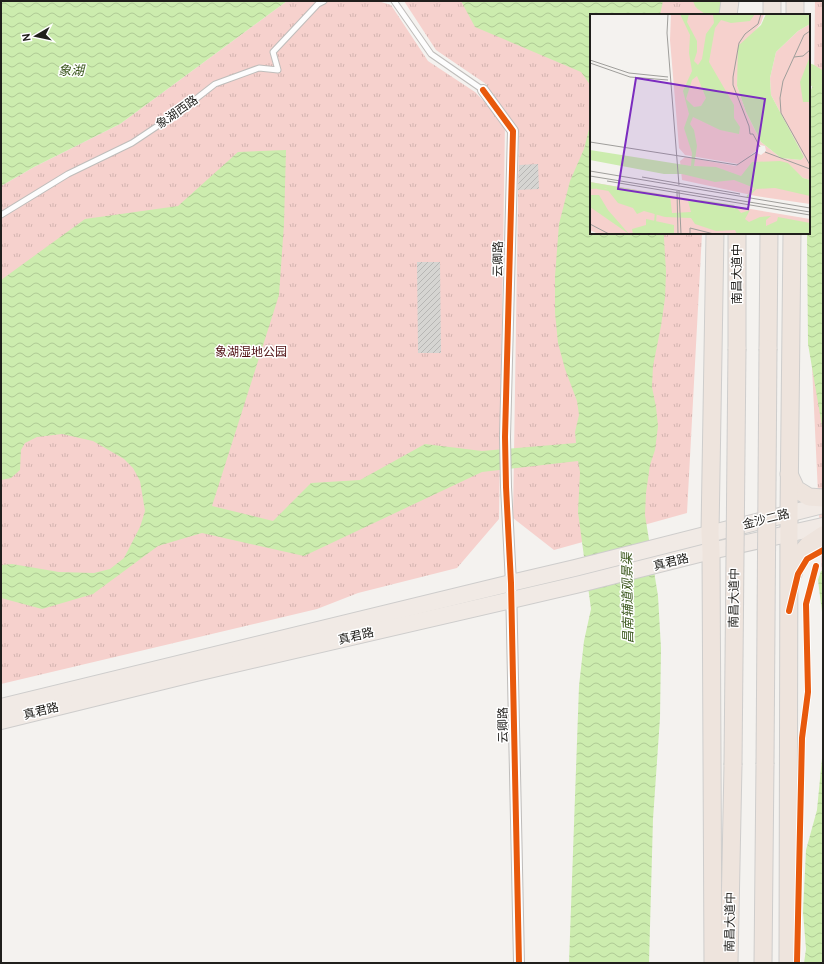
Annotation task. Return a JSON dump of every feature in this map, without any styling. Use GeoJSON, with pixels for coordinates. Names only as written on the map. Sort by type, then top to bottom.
{"type":"FeatureCollection","features":[{"type":"Feature","properties":{"kind":"highway"},"geometry":{"type":"LineString","coordinates":[[728,14],[730,1]]}},
{"type":"Feature","properties":{"kind":"highway"},"geometry":{"type":"LineString","coordinates":[[738,1],[738,14]]}},
{"type":"Feature","properties":{"kind":"highway"},"geometry":{"type":"LineString","coordinates":[[772,1],[772,14]]}},
{"type":"Feature","properties":{"kind":"highway"},"geometry":{"type":"LineString","coordinates":[[795,1],[795,14]]}},
{"type":"Feature","properties":{"kind":"highway"},"geometry":{"type":"LineString","coordinates":[[713,963],[710,533],[715,234]]}},
{"type":"Feature","properties":{"kind":"highway","name":"南昌大道中"},"geometry":{"type":"LineString","coordinates":[[729,963],[733,765],[737,234]]}},
{"type":"Feature","properties":{"kind":"highway"},"geometry":{"type":"LineString","coordinates":[[763,963],[769,234]]}},
{"type":"Feature","properties":{"kind":"highway"},"geometry":{"type":"LineString","coordinates":[[788,963],[789,474],[792,234]]}},
{"type":"Feature","properties":{"kind":"highway"},"geometry":{"type":"LineString","coordinates":[[789,474],[796,489],[809,497],[823,498]]}},
{"type":"Feature","properties":{"kind":"highway"},"geometry":{"type":"LineString","coordinates":[[789,592],[797,558],[808,545],[823,535]]}},
{"type":"Feature","properties":{"kind":"main road","name":"金沙二路"},"geometry":{"type":"LineString","coordinates":[[710,533],[823,505]]}},
{"type":"Feature","properties":{"kind":"main road","name":"金沙二路"},"geometry":{"type":"LineString","coordinates":[[711,551],[823,526]]}},
{"type":"Feature","properties":{"kind":"main road","name":"真君路"},"geometry":{"type":"LineString","coordinates":[[1,707],[575,568],[710,533]]}},
{"type":"Feature","properties":{"kind":"main road","name":"真君路"},"geometry":{"type":"LineString","coordinates":[[1,721],[196,673],[668,563],[711,551]]}},
{"type":"Feature","properties":{"kind":"street","name":"云卿路"},"geometry":{"type":"LineString","coordinates":[[483,90],[513,131],[505,437],[511,583],[519,963]]}},
{"type":"Feature","properties":{"kind":"lane","name":"象湖西路"},"geometry":{"type":"LineString","coordinates":[[1,215],[68,174],[132,143],[184,109],[216,84],[259,68],[278,70],[273,52],[318,4],[324,1]]}},
{"type":"Feature","properties":{"kind":"lane"},"geometry":{"type":"LineString","coordinates":[[394,1],[431,54],[483,90]]}},
{"type":"Feature","properties":{"kind":"green space","name":"象湖湿地公园"},"geometry":{"type":"Polygon","coordinates":[[[287,1],[378,1],[391,5],[428,61],[475,92],[505,123],[499,519],[457,568],[358,593],[317,609],[1,684],[1,186],[34,167],[120,124],[287,1]]]}},
{"type":"Feature","properties":{"kind":"green space"},"geometry":{"type":"Polygon","coordinates":[[[404,1],[715,1],[715,14],[590,14],[590,234],[702,234],[687,513],[554,550],[513,518],[519,133],[486,84],[436,50],[404,1]]]}},
{"type":"Feature","properties":{"kind":"green space"},"geometry":{"type":"Polygon","coordinates":[[[815,1],[823,1],[823,599],[811,345],[815,1]]]}},
{"type":"Feature","properties":{"kind":"water","name":"象湖"},"geometry":{"type":"Polygon","coordinates":[[[1,1],[287,1],[120,124],[34,167],[1,186],[1,1]]]}},
{"type":"Feature","properties":{"kind":"water"},"geometry":{"type":"Polygon","coordinates":[[[461,1],[663,1],[660,14],[590,14],[590,85],[581,72],[475,27],[461,1]]]}},
{"type":"Feature","properties":{"kind":"water"},"geometry":{"type":"Polygon","coordinates":[[[823,77],[823,432],[808,344],[807,234],[810,234],[810,92],[813,85],[823,77]]]}},
{"type":"Feature","properties":{"kind":"water","name":"昌南辅道观景渠"},"geometry":{"type":"Polygon","coordinates":[[[590,125],[590,234],[664,234],[666,272],[665,298],[653,366],[652,387],[658,426],[655,450],[650,465],[645,515],[658,596],[661,648],[660,718],[653,819],[649,963],[569,963],[579,686],[584,641],[591,609],[578,512],[580,472],[578,461],[482,472],[304,556],[202,533],[158,546],[93,594],[42,609],[1,598],[1,565],[12,564],[59,572],[94,573],[110,569],[124,558],[140,527],[145,511],[140,481],[133,468],[124,459],[93,441],[62,434],[37,437],[25,443],[21,450],[20,470],[11,478],[1,480],[1,280],[85,219],[178,206],[238,152],[286,150],[284,224],[279,295],[212,506],[273,521],[311,483],[360,480],[425,444],[482,451],[576,443],[575,432],[579,415],[577,401],[565,369],[558,343],[555,313],[555,276],[559,224],[570,181],[584,149],[590,125]]]}},
{"type":"Feature","properties":{"kind":"water"},"geometry":{"type":"Polygon","coordinates":[[[823,570],[823,620],[818,580],[821,571],[823,570]]]}},
{"type":"Feature","properties":{"kind":"water"},"geometry":{"type":"Polygon","coordinates":[[[823,748],[823,963],[804,963],[806,949],[803,912],[806,850],[817,810],[823,748]]]}},
{"type":"Feature","properties":{"kind":"building"},"geometry":{"type":"Polygon","coordinates":[[[538,164],[539,189],[518,190],[519,165],[538,164]]]}},
{"type":"Feature","properties":{"kind":"building"},"geometry":{"type":"Polygon","coordinates":[[[417,262],[440,262],[441,353],[418,353],[417,262]]]}},
{"type":"Feature","properties":{"kind":"waterway"},"geometry":{"type":"LineString","coordinates":[[703,1],[722,14]]}},
{"type":"Feature","properties":{"kind":"waterway"},"geometry":{"type":"LineString","coordinates":[[810,74],[823,82]]}},
{"type":"Feature","properties":{"kind":"cycle path"},"geometry":{"type":"LineString","coordinates":[[483,90],[513,131],[505,437],[511,583],[519,963]]}},
{"type":"Feature","properties":{"kind":"cycle path"},"geometry":{"type":"LineString","coordinates":[[789,611],[798,574],[807,559],[823,550]]}},
{"type":"Feature","properties":{"kind":"cycle path"},"geometry":{"type":"LineString","coordinates":[[797,963],[802,738],[808,692],[806,604],[816,566]]}}]}
